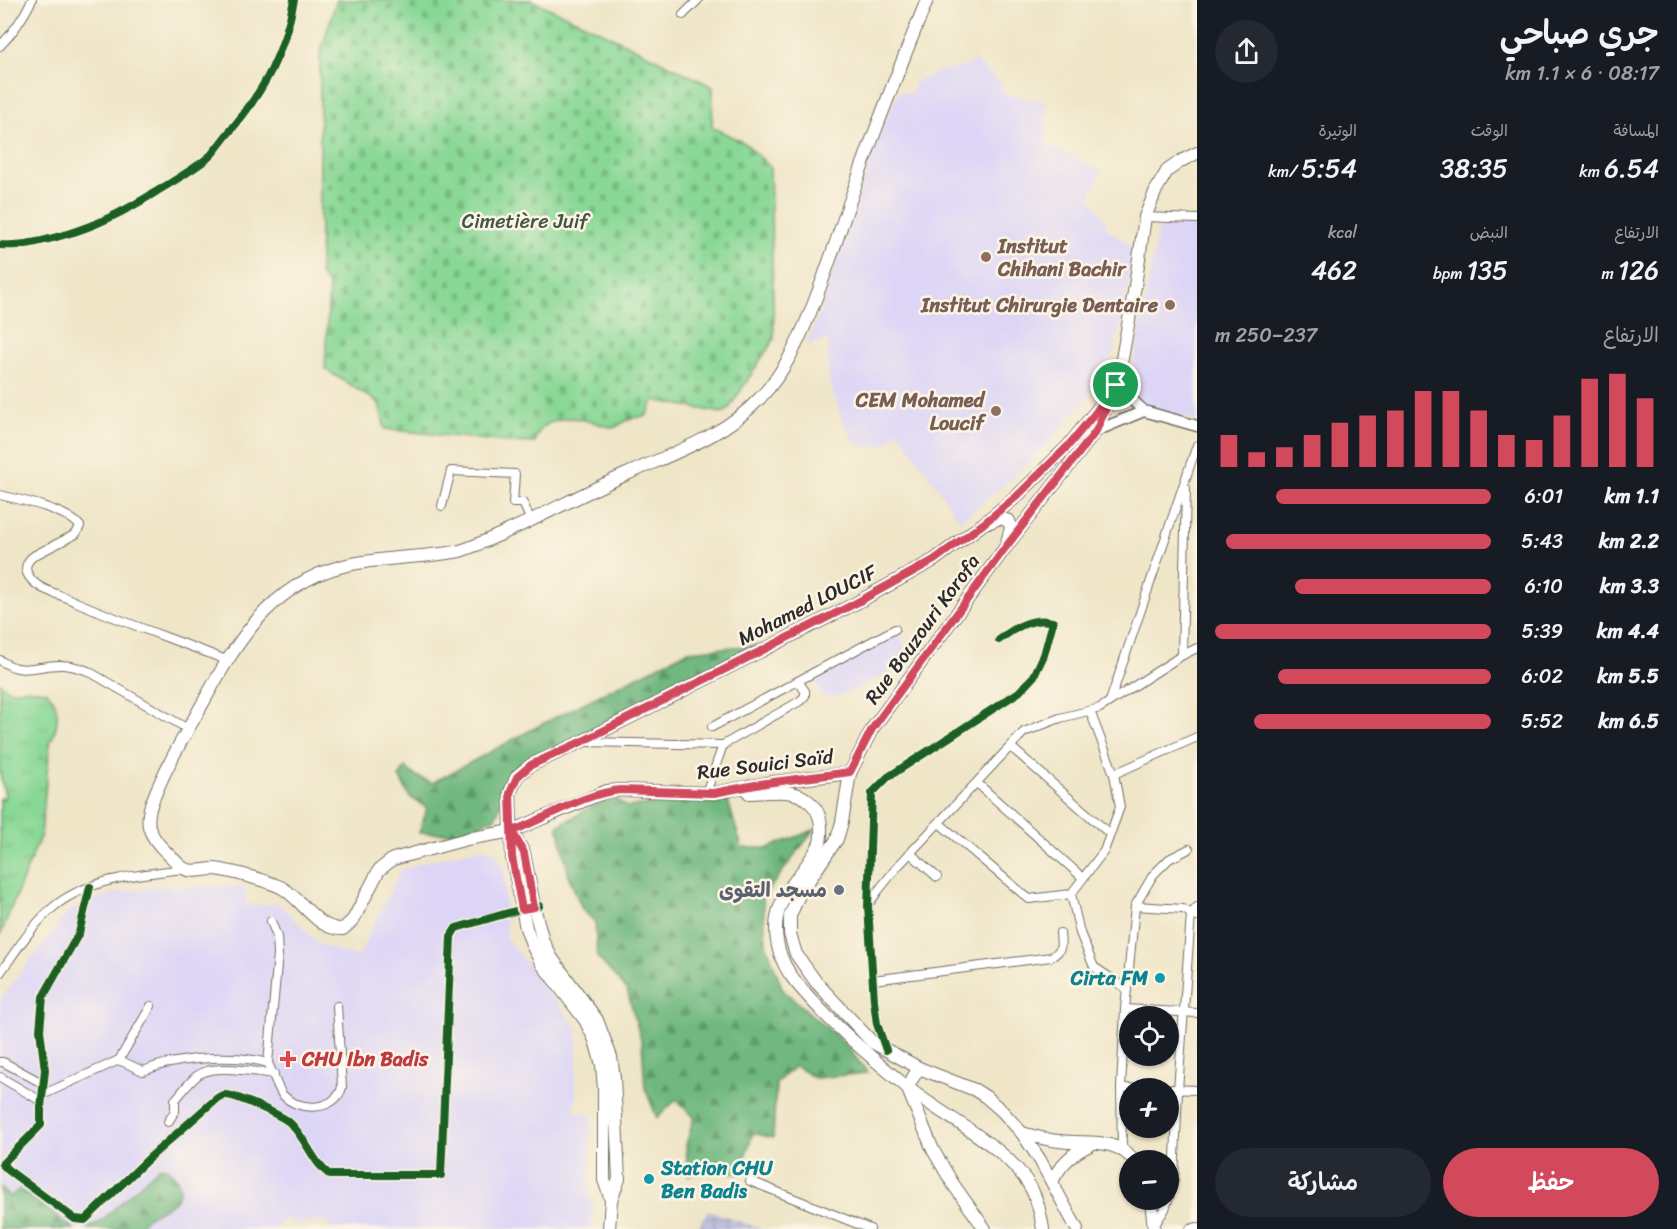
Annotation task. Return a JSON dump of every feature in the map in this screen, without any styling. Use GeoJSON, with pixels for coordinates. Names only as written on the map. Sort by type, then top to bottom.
{"type":"FeatureCollection","features":[{"type":"Feature","properties":{"kind":"main road"},"geometry":{"type":"LineString","coordinates":[[184,869],[155,842],[147,820],[149,808],[158,786],[226,660],[248,629],[282,596],[302,582],[341,567],[457,552],[485,542],[724,428],[761,397],[784,369],[799,342],[883,108],[927,0]]}},
{"type":"Feature","properties":{"kind":"main road"},"geometry":{"type":"LineString","coordinates":[[1117,383],[1145,217],[1167,171],[1197,153]]}},
{"type":"Feature","properties":{"kind":"main road","name":"Rue Bouzouri Korofa"},"geometry":{"type":"LineString","coordinates":[[886,1050],[872,1042],[816,982],[796,954],[790,934],[790,916],[799,895],[837,839],[850,772],[872,729],[1005,548],[1096,431],[1117,383]]}},
{"type":"Feature","properties":{"kind":"main road","name":"Mohamed LOUCIF"},"geometry":{"type":"LineString","coordinates":[[609,1229],[611,1200],[604,1180],[604,1078],[599,1051],[585,1020],[537,956],[530,938],[532,907],[512,857],[510,793],[517,777],[531,765],[856,603],[934,560],[1016,497],[1068,446],[1117,383]]}},
{"type":"Feature","properties":{"kind":"main road"},"geometry":{"type":"LineString","coordinates":[[983,524],[1000,518],[1009,521],[1011,528],[1005,548]]}},
{"type":"Feature","properties":{"kind":"main road","name":"Rue Souici Saïd"},"geometry":{"type":"LineString","coordinates":[[184,869],[217,869],[278,886],[287,890],[323,924],[330,928],[343,929],[353,920],[379,870],[393,859],[467,839],[512,831],[607,791],[710,793],[850,772]]}},
{"type":"Feature","properties":{"kind":"main road"},"geometry":{"type":"LineString","coordinates":[[710,793],[787,792],[805,798],[818,810],[822,821],[821,841],[787,892],[778,913],[776,936],[782,960],[793,980],[831,1019],[907,1087],[980,1137],[1012,1164],[1034,1192],[1043,1229]]}},
{"type":"Feature","properties":{"kind":"main road"},"geometry":{"type":"LineString","coordinates":[[886,1050],[919,1068],[975,1090],[1002,1111],[1022,1133],[1040,1160],[1077,1229]]}},
{"type":"Feature","properties":{"kind":"main road"},"geometry":{"type":"LineString","coordinates":[[907,1087],[919,1068]]}},
{"type":"Feature","properties":{"kind":"main road"},"geometry":{"type":"LineString","coordinates":[[907,1087],[933,1150],[953,1184],[985,1229]]}},
{"type":"Feature","properties":{"kind":"main road"},"geometry":{"type":"LineString","coordinates":[[1022,1133],[1060,1142],[1100,1142],[1122,1150]]}},
{"type":"Feature","properties":{"kind":"main road"},"geometry":{"type":"LineString","coordinates":[[1052,1182],[1057,1172],[1071,1156],[1080,1149],[1100,1142]]}},
{"type":"Feature","properties":{"kind":"main road"},"geometry":{"type":"LineString","coordinates":[[1152,1210],[1154,1227]]}},
{"type":"Feature","properties":{"kind":"street"},"geometry":{"type":"LineString","coordinates":[[0,46],[12,35],[32,0]]}},
{"type":"Feature","properties":{"kind":"street"},"geometry":{"type":"LineString","coordinates":[[0,245],[28,243],[85,229],[128,209],[210,156],[250,107],[273,69],[289,27],[294,0]]}},
{"type":"Feature","properties":{"kind":"street"},"geometry":{"type":"LineString","coordinates":[[683,15],[698,0]]}},
{"type":"Feature","properties":{"kind":"street"},"geometry":{"type":"LineString","coordinates":[[1145,217],[1197,219]]}},
{"type":"Feature","properties":{"kind":"street"},"geometry":{"type":"LineString","coordinates":[[1117,383],[1144,411],[1197,426]]}},
{"type":"Feature","properties":{"kind":"street"},"geometry":{"type":"LineString","coordinates":[[1096,431],[1144,411]]}},
{"type":"Feature","properties":{"kind":"street"},"geometry":{"type":"LineString","coordinates":[[1110,701],[1197,445]]}},
{"type":"Feature","properties":{"kind":"street"},"geometry":{"type":"LineString","coordinates":[[442,506],[451,471],[515,474],[513,503],[523,503],[531,521]]}},
{"type":"Feature","properties":{"kind":"street"},"geometry":{"type":"LineString","coordinates":[[1182,655],[1186,478]]}},
{"type":"Feature","properties":{"kind":"street"},"geometry":{"type":"LineString","coordinates":[[0,495],[65,515],[80,526],[76,534],[29,560],[26,565],[31,580],[85,606],[226,660]]}},
{"type":"Feature","properties":{"kind":"street"},"geometry":{"type":"LineString","coordinates":[[886,1050],[877,1024],[868,906],[872,793],[888,777],[1019,692],[1034,676],[1044,655],[1053,622],[1044,619],[1021,625],[999,640]]}},
{"type":"Feature","properties":{"kind":"street"},"geometry":{"type":"LineString","coordinates":[[712,727],[895,629]]}},
{"type":"Feature","properties":{"kind":"street"},"geometry":{"type":"LineString","coordinates":[[868,906],[910,853],[1024,732],[1060,718],[1100,708],[1182,655],[1197,648]]}},
{"type":"Feature","properties":{"kind":"street"},"geometry":{"type":"LineString","coordinates":[[0,660],[11,667],[20,669],[72,665],[88,670],[188,729]]}},
{"type":"Feature","properties":{"kind":"street"},"geometry":{"type":"LineString","coordinates":[[583,741],[723,745],[800,701],[805,696],[805,691],[798,681]]}},
{"type":"Feature","properties":{"kind":"street"},"geometry":{"type":"LineString","coordinates":[[939,823],[1029,899],[1071,894],[1104,851],[1120,807],[1114,774],[1090,711]]}},
{"type":"Feature","properties":{"kind":"street"},"geometry":{"type":"LineString","coordinates":[[1114,774],[1197,737]]}},
{"type":"Feature","properties":{"kind":"street"},"geometry":{"type":"LineString","coordinates":[[710,793],[723,745]]}},
{"type":"Feature","properties":{"kind":"street"},"geometry":{"type":"LineString","coordinates":[[1011,747],[1110,834]]}},
{"type":"Feature","properties":{"kind":"street"},"geometry":{"type":"LineString","coordinates":[[977,783],[1083,878]]}},
{"type":"Feature","properties":{"kind":"street"},"geometry":{"type":"LineString","coordinates":[[1125,1006],[1135,906],[1153,875],[1169,859],[1189,849]]}},
{"type":"Feature","properties":{"kind":"street"},"geometry":{"type":"LineString","coordinates":[[910,853],[937,877]]}},
{"type":"Feature","properties":{"kind":"street"},"geometry":{"type":"LineString","coordinates":[[0,974],[28,936],[52,909],[66,899],[90,887],[133,876],[184,869]]}},
{"type":"Feature","properties":{"kind":"street"},"geometry":{"type":"LineString","coordinates":[[90,887],[79,933],[43,997],[40,1030],[45,1071],[42,1083],[41,1125],[2,1164],[75,1219],[85,1220],[148,1159],[223,1095],[232,1096],[283,1118],[291,1124],[322,1169],[330,1175],[441,1175],[451,936],[456,928],[532,907]]}},
{"type":"Feature","properties":{"kind":"street"},"geometry":{"type":"LineString","coordinates":[[1071,894],[1080,933],[1094,967],[1127,989]]}},
{"type":"Feature","properties":{"kind":"street"},"geometry":{"type":"LineString","coordinates":[[1135,906],[1183,909],[1195,913],[1179,1078]]}},
{"type":"Feature","properties":{"kind":"street"},"geometry":{"type":"LineString","coordinates":[[271,921],[277,937],[278,954],[268,1063],[282,1093],[292,1101],[308,1106],[322,1106],[334,1101],[340,1095],[342,1087],[337,1006]]}},
{"type":"Feature","properties":{"kind":"street"},"geometry":{"type":"LineString","coordinates":[[873,980],[1051,957],[1058,953],[1061,946],[1060,933]]}},
{"type":"Feature","properties":{"kind":"street"},"geometry":{"type":"LineString","coordinates":[[41,1098],[119,1060],[151,1005]]}},
{"type":"Feature","properties":{"kind":"street"},"geometry":{"type":"LineString","coordinates":[[1179,1013],[1197,1013]]}},
{"type":"Feature","properties":{"kind":"street"},"geometry":{"type":"LineString","coordinates":[[119,1060],[143,1071],[169,1063],[227,1057],[268,1063]]}},
{"type":"Feature","properties":{"kind":"street"},"geometry":{"type":"LineString","coordinates":[[0,1062],[42,1083]]}},
{"type":"Feature","properties":{"kind":"street"},"geometry":{"type":"LineString","coordinates":[[168,1122],[175,1111],[175,1100],[199,1074],[211,1070],[274,1074]]}},
{"type":"Feature","properties":{"kind":"street"},"geometry":{"type":"LineString","coordinates":[[0,1077],[41,1098]]}},
{"type":"Feature","properties":{"kind":"street"},"geometry":{"type":"LineString","coordinates":[[1179,1089],[1197,1090]]}},
{"type":"Feature","properties":{"kind":"street"},"geometry":{"type":"LineString","coordinates":[[1122,1138],[1122,1150]]}},
{"type":"Feature","properties":{"kind":"street"},"geometry":{"type":"LineString","coordinates":[[750,1181],[870,1229]]}},
{"type":"Feature","properties":{"kind":"street"},"geometry":{"type":"LineString","coordinates":[[1154,1227],[1164,1210]]}},
{"type":"Feature","properties":{"kind":"street"},"geometry":{"type":"LineString","coordinates":[[1190,1229],[1197,1227]]}},
{"type":"Feature","properties":{"kind":"shaded area","name":"Institut Chihani Bachir"},"geometry":{"type":"Polygon","coordinates":[[[974,60],[1002,84],[1000,93],[1047,102],[1046,144],[1102,171],[1090,197],[1104,218],[1107,229],[1135,249],[1113,354],[1092,392],[1048,443],[1019,472],[960,521],[898,430],[886,445],[868,447],[855,443],[842,420],[829,380],[828,340],[806,345],[818,317],[882,129],[899,91],[912,94],[914,83],[940,71],[963,68],[974,60]]]}},
{"type":"Feature","properties":{"kind":"shaded area","name":"Institut Chirurgie Dentaire"},"geometry":{"type":"Polygon","coordinates":[[[1168,223],[1197,225],[1197,421],[1144,405],[1133,396],[1129,387],[1158,230],[1168,223]]]}},
{"type":"Feature","properties":{"kind":"shaded area"},"geometry":{"type":"Polygon","coordinates":[[[900,633],[905,652],[898,663],[859,688],[839,695],[823,697],[815,680],[900,633]]]}},
{"type":"Feature","properties":{"kind":"shaded area","name":"CHU Ibn Badis"},"geometry":{"type":"Polygon","coordinates":[[[486,849],[493,851],[504,866],[506,938],[578,1029],[575,1108],[576,1113],[591,1114],[589,1197],[593,1206],[591,1229],[332,1229],[323,1221],[293,1224],[286,1218],[275,1229],[65,1229],[19,1189],[10,1197],[0,1187],[0,1000],[68,912],[108,894],[157,887],[244,886],[246,905],[280,904],[320,945],[358,957],[401,870],[428,861],[486,849]]]}},
{"type":"Feature","properties":{"kind":"shaded area"},"geometry":{"type":"Polygon","coordinates":[[[708,1210],[762,1229],[697,1229],[708,1210]]]}},
{"type":"Feature","properties":{"kind":"green space","name":"Cimetière Juif"},"geometry":{"type":"Polygon","coordinates":[[[337,0],[531,0],[713,87],[712,127],[745,143],[770,167],[774,339],[728,410],[722,413],[654,400],[646,416],[631,418],[614,428],[571,418],[547,424],[539,431],[535,443],[507,442],[385,429],[379,403],[325,369],[329,286],[320,275],[320,54],[337,0]]]}},
{"type":"Feature","properties":{"kind":"green space"},"geometry":{"type":"Polygon","coordinates":[[[757,645],[601,724],[515,772],[495,818],[459,833],[419,833],[427,808],[410,797],[399,777],[405,767],[414,775],[432,783],[544,723],[688,651],[757,645]]]}},
{"type":"Feature","properties":{"kind":"green space"},"geometry":{"type":"Polygon","coordinates":[[[0,683],[10,691],[25,689],[46,691],[54,703],[57,716],[50,743],[41,834],[0,936],[0,798],[3,800],[5,794],[0,775],[0,683]]]}},
{"type":"Feature","properties":{"kind":"green space"},"geometry":{"type":"Polygon","coordinates":[[[616,798],[627,807],[695,798],[712,802],[728,801],[742,848],[768,848],[814,830],[763,897],[766,944],[783,990],[845,1044],[868,1073],[815,1078],[795,1066],[776,1083],[773,1138],[753,1133],[740,1174],[713,1170],[688,1175],[686,1145],[694,1117],[676,1100],[657,1118],[645,1088],[642,1043],[627,990],[597,957],[595,922],[582,909],[569,877],[558,826],[591,807],[616,798]]]}},
{"type":"Feature","properties":{"kind":"green space"},"geometry":{"type":"Polygon","coordinates":[[[164,1166],[171,1171],[179,1184],[180,1190],[174,1201],[146,1219],[137,1229],[87,1229],[100,1222],[158,1168],[164,1166]]]}},
{"type":"Feature","properties":{"kind":"green space"},"geometry":{"type":"Polygon","coordinates":[[[0,1187],[10,1197],[19,1189],[74,1229],[0,1229],[0,1187]]]}},
{"type":"Feature","properties":{"kind":"cycle path"},"geometry":{"type":"LineString","coordinates":[[0,245],[34,243],[90,226],[133,205],[205,160],[243,115],[272,70],[285,37],[294,0]]}},
{"type":"Feature","properties":{"kind":"cycle path"},"geometry":{"type":"LineString","coordinates":[[886,1050],[877,1024],[874,1001],[868,906],[872,793],[888,777],[1019,692],[1034,676],[1044,655],[1053,622],[1031,622],[1017,627],[999,640]]}},
{"type":"Feature","properties":{"kind":"cycle path"},"geometry":{"type":"LineString","coordinates":[[90,887],[79,933],[43,997],[40,1030],[45,1070],[41,1125],[2,1164],[75,1219],[85,1220],[148,1159],[216,1099],[224,1095],[258,1106],[290,1123],[318,1164],[330,1175],[441,1175],[451,936],[456,928],[539,906]]}},
{"type":"Feature","properties":{"kind":"place","name":"Institut Chihani Bachir"},"geometry":{"type":"Point","coordinates":[986,257]}},
{"type":"Feature","properties":{"kind":"place","name":"Institut Chirurgie Dentaire"},"geometry":{"type":"Point","coordinates":[1170,305]}},
{"type":"Feature","properties":{"kind":"place","name":"CEM Mohamed Loucif"},"geometry":{"type":"Point","coordinates":[996,411]}},
{"type":"Feature","properties":{"kind":"place","name":"مسجد التقوى"},"geometry":{"type":"Point","coordinates":[839,890]}},
{"type":"Feature","properties":{"kind":"place","name":"Cirta FM"},"geometry":{"type":"Point","coordinates":[1160,978]}},
{"type":"Feature","properties":{"kind":"place","name":"CHU Ibn Badis"},"geometry":{"type":"Point","coordinates":[288,1059]}},
{"type":"Feature","properties":{"kind":"place","name":"Station CHU Ben Badis"},"geometry":{"type":"Point","coordinates":[649,1179]}},
{"type":"Feature","properties":{"kind":"route"},"geometry":{"type":"LineString","coordinates":[[1118,381],[1116,385],[1096,431],[1044,496],[872,729],[850,772],[766,783],[714,793],[620,790],[592,796],[512,831],[524,853],[534,907],[522,909],[512,857],[510,793],[517,777],[531,765],[856,603],[934,560],[1016,497],[1068,446],[1118,381]]}}]}
